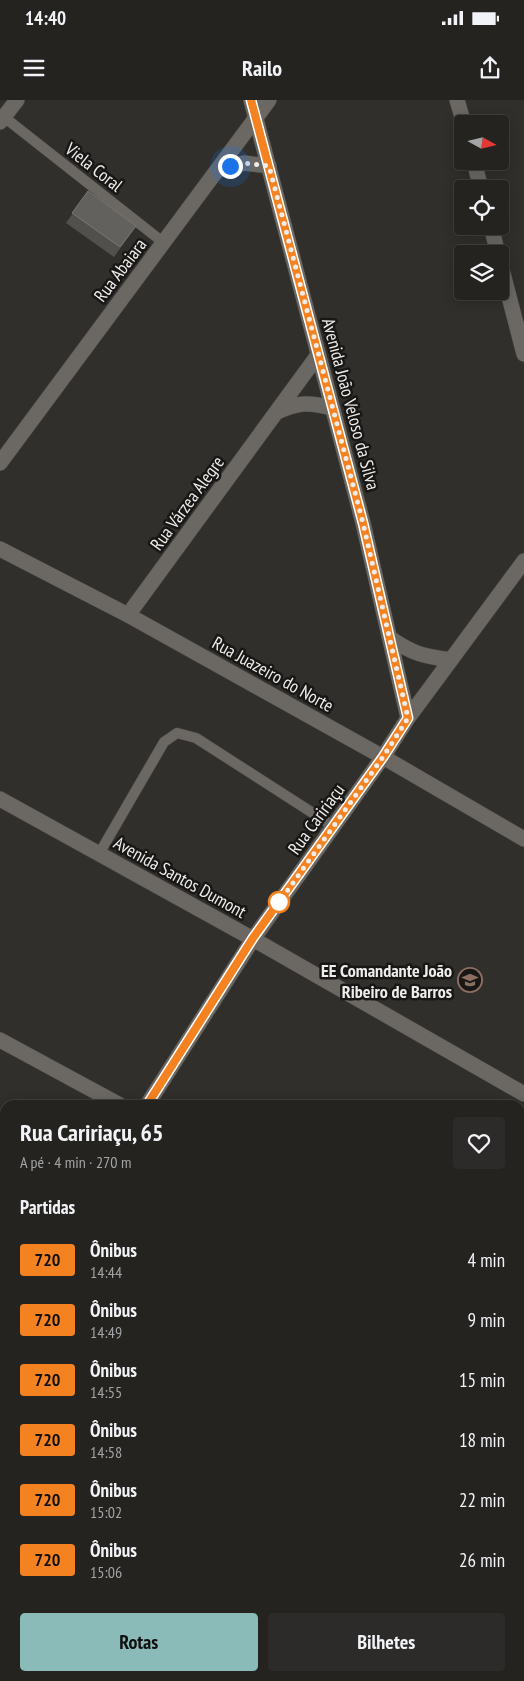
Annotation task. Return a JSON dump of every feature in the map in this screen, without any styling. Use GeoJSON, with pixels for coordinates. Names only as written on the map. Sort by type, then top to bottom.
{"type":"FeatureCollection","features":[{"type":"Feature","properties":{"kind":"street"},"geometry":{"type":"LineString","coordinates":[[2,120],[17,100]]}},
{"type":"Feature","properties":{"kind":"street","name":"Avenida João Veloso da Silva"},"geometry":{"type":"LineString","coordinates":[[251,100],[363,523],[408,718]]}},
{"type":"Feature","properties":{"kind":"street","name":"Rua Abaiara"},"geometry":{"type":"LineString","coordinates":[[0,463],[269,100]]}},
{"type":"Feature","properties":{"kind":"street"},"geometry":{"type":"LineString","coordinates":[[458,100],[462,115]]}},
{"type":"Feature","properties":{"kind":"street"},"geometry":{"type":"LineString","coordinates":[[218,170],[244,163],[269,166]]}},
{"type":"Feature","properties":{"kind":"street"},"geometry":{"type":"LineString","coordinates":[[509,296],[524,354]]}},
{"type":"Feature","properties":{"kind":"street","name":"Rua Várzea Alegre"},"geometry":{"type":"LineString","coordinates":[[128,615],[318,355]]}},
{"type":"Feature","properties":{"kind":"street"},"geometry":{"type":"LineString","coordinates":[[276,413],[290,406],[304,403],[332,408]]}},
{"type":"Feature","properties":{"kind":"street","name":"Rua Juazeiro do Norte"},"geometry":{"type":"LineString","coordinates":[[0,549],[128,615],[383,757],[524,839]]}},
{"type":"Feature","properties":{"kind":"street","name":"Rua Caririaçu"},"geometry":{"type":"LineString","coordinates":[[150,1100],[253,938],[383,757],[408,718],[524,562]]}},
{"type":"Feature","properties":{"kind":"street"},"geometry":{"type":"LineString","coordinates":[[390,638],[408,651],[421,656],[451,660]]}},
{"type":"Feature","properties":{"kind":"street","name":"Avenida Santos Dumont"},"geometry":{"type":"LineString","coordinates":[[0,799],[253,938],[524,1094]]}},
{"type":"Feature","properties":{"kind":"street"},"geometry":{"type":"LineString","coordinates":[[0,1040],[103,1100]]}},
{"type":"Feature","properties":{"kind":"lane","name":"Viela Coral"},"geometry":{"type":"LineString","coordinates":[[2,120],[164,243]]}},
{"type":"Feature","properties":{"kind":"lane"},"geometry":{"type":"LineString","coordinates":[[99,854],[164,742],[177,734],[196,738],[333,826]]}},
{"type":"Feature","properties":{"kind":"building"},"geometry":{"type":"Polygon","coordinates":[[[88,191],[136,226],[120,247],[72,213],[88,191]]]}},
{"type":"Feature","properties":{"kind":"bus line","name":"720"},"geometry":{"type":"LineString","coordinates":[[150,1100],[253,938],[383,757],[408,718],[363,523],[251,100]]}},
{"type":"Feature","properties":{"kind":"place","name":"EE Comandante João Ribeiro de Barros"},"geometry":{"type":"Point","coordinates":[470,980]}},
{"type":"Feature","properties":{"kind":"route"},"geometry":{"type":"LineString","coordinates":[[230,166],[244,163],[269,166],[363,523],[408,718],[383,757],[275,908],[279,902]]}}]}
